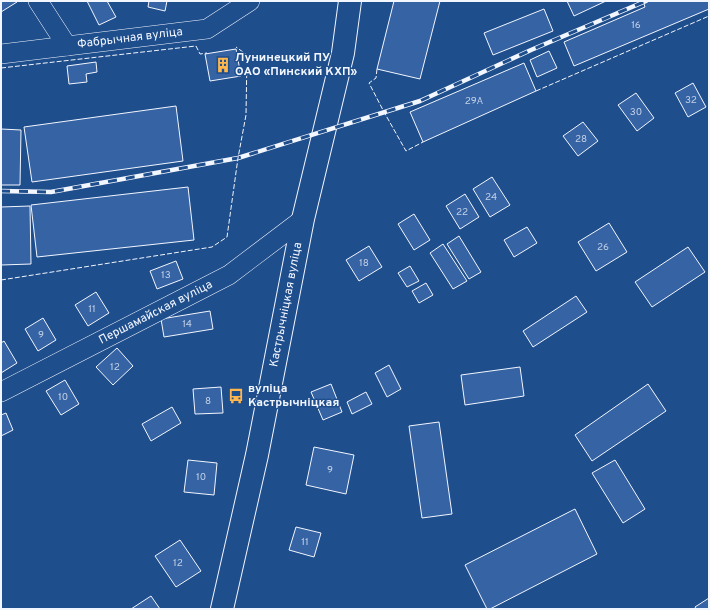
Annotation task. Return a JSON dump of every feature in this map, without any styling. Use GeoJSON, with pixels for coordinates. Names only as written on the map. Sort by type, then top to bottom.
{"type":"FeatureCollection","features":[{"type":"Feature","properties":{"kind":"main road","name":"Кастрычніцкая вуліца"},"geometry":{"type":"LineString","coordinates":[[222,609],[257,455],[303,219],[343,53],[350,1]]}},
{"type":"Feature","properties":{"kind":"street"},"geometry":{"type":"LineString","coordinates":[[38,1],[67,46]]}},
{"type":"Feature","properties":{"kind":"street","name":"Фабрычная вуліца"},"geometry":{"type":"LineString","coordinates":[[1,54],[207,29],[250,1]]}},
{"type":"Feature","properties":{"kind":"street","name":"Першамайская вуліца"},"geometry":{"type":"LineString","coordinates":[[1,392],[229,275],[303,219]]}},
{"type":"Feature","properties":{"kind":"building"},"geometry":{"type":"Polygon","coordinates":[[[1,1],[16,1],[17,2],[1,12],[1,1]]]}},
{"type":"Feature","properties":{"kind":"building"},"geometry":{"type":"Polygon","coordinates":[[[87,1],[107,1],[116,17],[99,25],[87,1]]]}},
{"type":"Feature","properties":{"kind":"building"},"geometry":{"type":"Polygon","coordinates":[[[149,1],[167,1],[165,11],[148,7],[149,1]]]}},
{"type":"Feature","properties":{"kind":"building"},"geometry":{"type":"Polygon","coordinates":[[[394,1],[440,1],[420,79],[377,69],[394,1]]]}},
{"type":"Feature","properties":{"kind":"building"},"geometry":{"type":"Polygon","coordinates":[[[567,1],[606,1],[574,16],[567,1]]]}},
{"type":"Feature","properties":{"kind":"building"},"geometry":{"type":"Polygon","coordinates":[[[643,1],[709,1],[709,9],[574,66],[564,42],[645,7],[643,1]]]}},
{"type":"Feature","properties":{"kind":"building"},"geometry":{"type":"Polygon","coordinates":[[[544,9],[553,31],[493,55],[484,33],[544,9]]]}},
{"type":"Feature","properties":{"kind":"building","name":"Лунинецкий ПУ ОАО «Пинский КХП»"},"geometry":{"type":"Polygon","coordinates":[[[236,49],[241,76],[210,81],[205,54],[236,49]]]}},
{"type":"Feature","properties":{"kind":"building"},"geometry":{"type":"Polygon","coordinates":[[[549,51],[557,68],[537,77],[530,60],[549,51]]]}},
{"type":"Feature","properties":{"kind":"building"},"geometry":{"type":"Polygon","coordinates":[[[96,62],[97,72],[86,74],[87,82],[69,84],[67,66],[96,62]]]}},
{"type":"Feature","properties":{"kind":"building"},"geometry":{"type":"Polygon","coordinates":[[[524,63],[536,91],[423,142],[410,112],[524,63]]]}},
{"type":"Feature","properties":{"kind":"building"},"geometry":{"type":"Polygon","coordinates":[[[693,83],[706,107],[688,117],[675,93],[693,83]]]}},
{"type":"Feature","properties":{"kind":"building"},"geometry":{"type":"Polygon","coordinates":[[[636,93],[654,118],[637,131],[618,105],[636,93]]]}},
{"type":"Feature","properties":{"kind":"building"},"geometry":{"type":"Polygon","coordinates":[[[176,106],[183,161],[32,182],[24,127],[176,106]]]}},
{"type":"Feature","properties":{"kind":"building"},"geometry":{"type":"Polygon","coordinates":[[[583,122],[598,141],[578,156],[563,136],[583,122]]]}},
{"type":"Feature","properties":{"kind":"building"},"geometry":{"type":"Polygon","coordinates":[[[1,129],[21,130],[20,185],[1,185],[1,129]]]}},
{"type":"Feature","properties":{"kind":"building"},"geometry":{"type":"Polygon","coordinates":[[[492,177],[510,205],[490,217],[473,189],[492,177]]]}},
{"type":"Feature","properties":{"kind":"building"},"geometry":{"type":"Polygon","coordinates":[[[188,187],[194,240],[37,257],[31,205],[188,187]]]}},
{"type":"Feature","properties":{"kind":"building"},"geometry":{"type":"Polygon","coordinates":[[[465,194],[479,217],[460,229],[446,206],[465,194]]]}},
{"type":"Feature","properties":{"kind":"building"},"geometry":{"type":"Polygon","coordinates":[[[30,206],[31,264],[1,265],[1,207],[30,206]]]}},
{"type":"Feature","properties":{"kind":"building"},"geometry":{"type":"Polygon","coordinates":[[[414,214],[430,240],[414,250],[398,224],[414,214]]]}},
{"type":"Feature","properties":{"kind":"building"},"geometry":{"type":"Polygon","coordinates":[[[609,223],[627,252],[596,271],[578,242],[609,223]]]}},
{"type":"Feature","properties":{"kind":"building"},"geometry":{"type":"Polygon","coordinates":[[[527,227],[537,243],[514,257],[504,240],[527,227]]]}},
{"type":"Feature","properties":{"kind":"building"},"geometry":{"type":"Polygon","coordinates":[[[459,236],[481,272],[469,279],[447,244],[459,236]]]}},
{"type":"Feature","properties":{"kind":"building"},"geometry":{"type":"Polygon","coordinates":[[[443,244],[467,281],[453,289],[430,253],[443,244]]]}},
{"type":"Feature","properties":{"kind":"building"},"geometry":{"type":"Polygon","coordinates":[[[369,246],[382,267],[359,281],[346,260],[369,246]]]}},
{"type":"Feature","properties":{"kind":"building"},"geometry":{"type":"Polygon","coordinates":[[[688,247],[705,272],[652,307],[635,282],[688,247]]]}},
{"type":"Feature","properties":{"kind":"building"},"geometry":{"type":"Polygon","coordinates":[[[176,261],[183,279],[157,289],[150,271],[176,261]]]}},
{"type":"Feature","properties":{"kind":"building"},"geometry":{"type":"Polygon","coordinates":[[[410,266],[419,281],[407,287],[398,273],[410,266]]]}},
{"type":"Feature","properties":{"kind":"building"},"geometry":{"type":"Polygon","coordinates":[[[426,283],[433,295],[419,303],[412,291],[426,283]]]}},
{"type":"Feature","properties":{"kind":"building"},"geometry":{"type":"Polygon","coordinates":[[[96,292],[109,313],[88,326],[75,305],[96,292]]]}},
{"type":"Feature","properties":{"kind":"building"},"geometry":{"type":"Polygon","coordinates":[[[576,296],[587,312],[533,347],[523,331],[576,296]]]}},
{"type":"Feature","properties":{"kind":"building"},"geometry":{"type":"Polygon","coordinates":[[[210,311],[213,329],[164,337],[161,319],[210,311]]]}},
{"type":"Feature","properties":{"kind":"building"},"geometry":{"type":"Polygon","coordinates":[[[43,318],[56,340],[38,351],[25,329],[43,318]]]}},
{"type":"Feature","properties":{"kind":"building"},"geometry":{"type":"Polygon","coordinates":[[[4,341],[17,363],[1,373],[1,343],[4,341]]]}},
{"type":"Feature","properties":{"kind":"building"},"geometry":{"type":"Polygon","coordinates":[[[117,348],[133,366],[113,385],[96,367],[117,348]]]}},
{"type":"Feature","properties":{"kind":"building"},"geometry":{"type":"Polygon","coordinates":[[[389,365],[401,389],[387,397],[375,373],[389,365]]]}},
{"type":"Feature","properties":{"kind":"building"},"geometry":{"type":"Polygon","coordinates":[[[520,367],[524,396],[465,405],[461,375],[520,367]]]}},
{"type":"Feature","properties":{"kind":"building"},"geometry":{"type":"Polygon","coordinates":[[[65,380],[79,404],[61,415],[46,391],[65,380]]]}},
{"type":"Feature","properties":{"kind":"building"},"geometry":{"type":"Polygon","coordinates":[[[331,384],[342,412],[323,420],[311,392],[331,384]]]}},
{"type":"Feature","properties":{"kind":"building"},"geometry":{"type":"Polygon","coordinates":[[[648,384],[666,411],[592,461],[575,435],[648,384]]]}},
{"type":"Feature","properties":{"kind":"building"},"geometry":{"type":"Polygon","coordinates":[[[221,387],[223,413],[195,414],[193,389],[221,387]]]}},
{"type":"Feature","properties":{"kind":"building"},"geometry":{"type":"Polygon","coordinates":[[[366,392],[372,404],[352,414],[347,402],[366,392]]]}},
{"type":"Feature","properties":{"kind":"building"},"geometry":{"type":"Polygon","coordinates":[[[172,407],[181,423],[151,441],[142,424],[172,407]]]}},
{"type":"Feature","properties":{"kind":"building"},"geometry":{"type":"Polygon","coordinates":[[[6,413],[13,430],[1,436],[1,415],[6,413]]]}},
{"type":"Feature","properties":{"kind":"building"},"geometry":{"type":"Polygon","coordinates":[[[439,422],[452,514],[422,518],[409,426],[439,422]]]}},
{"type":"Feature","properties":{"kind":"building"},"geometry":{"type":"Polygon","coordinates":[[[314,447],[354,455],[346,494],[306,485],[314,447]]]}},
{"type":"Feature","properties":{"kind":"building"},"geometry":{"type":"Polygon","coordinates":[[[188,460],[217,463],[214,495],[184,492],[188,460]]]}},
{"type":"Feature","properties":{"kind":"building"},"geometry":{"type":"Polygon","coordinates":[[[615,460],[645,509],[623,523],[592,473],[615,460]]]}},
{"type":"Feature","properties":{"kind":"building"},"geometry":{"type":"Polygon","coordinates":[[[575,509],[597,554],[490,609],[487,609],[465,565],[575,509]]]}},
{"type":"Feature","properties":{"kind":"building"},"geometry":{"type":"Polygon","coordinates":[[[296,527],[321,533],[314,557],[289,550],[296,527]]]}},
{"type":"Feature","properties":{"kind":"building"},"geometry":{"type":"Polygon","coordinates":[[[180,540],[201,571],[176,587],[155,556],[180,540]]]}},
{"type":"Feature","properties":{"kind":"building"},"geometry":{"type":"Polygon","coordinates":[[[151,596],[160,609],[131,609],[151,596]]]}},
{"type":"Feature","properties":{"kind":"building"},"geometry":{"type":"Polygon","coordinates":[[[709,598],[709,609],[696,609],[695,607],[709,598]]]}},
{"type":"Feature","properties":{"kind":"railway"},"geometry":{"type":"LineString","coordinates":[[1,191],[51,192],[238,158],[420,101],[531,50],[646,1]]}},
{"type":"Feature","properties":{"kind":"fence"},"geometry":{"type":"LineString","coordinates":[[536,91],[709,16]]}},
{"type":"Feature","properties":{"kind":"fence"},"geometry":{"type":"LineString","coordinates":[[1,68],[196,46],[200,54],[207,53]]}},
{"type":"Feature","properties":{"kind":"fence"},"geometry":{"type":"LineString","coordinates":[[1,280],[212,247],[227,237],[238,158],[246,115],[247,55],[236,47]]}},
{"type":"Feature","properties":{"kind":"fence"},"geometry":{"type":"LineString","coordinates":[[377,69],[376,78],[369,83],[406,151],[423,142]]}},
{"type":"Feature","properties":{"kind":"place","name":"Лунинецкий ПУ ОАО «Пинский КХП»"},"geometry":{"type":"Point","coordinates":[223,65]}},
{"type":"Feature","properties":{"kind":"place","name":"вуліца Кастрычніцкая"},"geometry":{"type":"Point","coordinates":[236,396]}}]}
